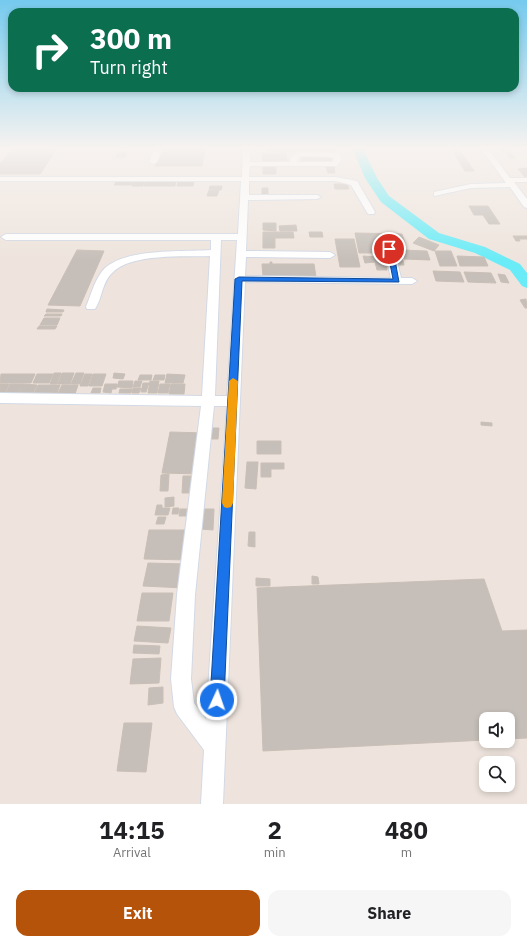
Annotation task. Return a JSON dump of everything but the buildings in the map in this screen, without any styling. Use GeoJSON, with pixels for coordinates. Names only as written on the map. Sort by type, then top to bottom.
{"type":"FeatureCollection","features":[{"type":"Feature","properties":{"kind":"street"},"geometry":{"type":"LineString","coordinates":[[212,804],[244,185]]}},
{"type":"Feature","properties":{"kind":"street"},"geometry":{"type":"LineString","coordinates":[[354,185],[371,212]]}},
{"type":"Feature","properties":{"kind":"street"},"geometry":{"type":"LineString","coordinates":[[437,194],[471,186],[490,185]]}},
{"type":"Feature","properties":{"kind":"street"},"geometry":{"type":"LineString","coordinates":[[511,185],[527,205]]}},
{"type":"Feature","properties":{"kind":"street"},"geometry":{"type":"LineString","coordinates":[[243,198],[317,197]]}},
{"type":"Feature","properties":{"kind":"street"},"geometry":{"type":"LineString","coordinates":[[6,237],[241,237]]}},
{"type":"Feature","properties":{"kind":"street"},"geometry":{"type":"LineString","coordinates":[[215,747],[184,707],[181,679],[186,595],[208,401],[216,237]]}},
{"type":"Feature","properties":{"kind":"street"},"geometry":{"type":"LineString","coordinates":[[389,249],[397,281]]}},
{"type":"Feature","properties":{"kind":"street"},"geometry":{"type":"LineString","coordinates":[[91,307],[107,273],[115,265],[124,261],[141,258],[215,253]]}},
{"type":"Feature","properties":{"kind":"street"},"geometry":{"type":"LineString","coordinates":[[240,254],[330,255]]}},
{"type":"Feature","properties":{"kind":"street"},"geometry":{"type":"LineString","coordinates":[[239,279],[412,281]]}},
{"type":"Feature","properties":{"kind":"street"},"geometry":{"type":"LineString","coordinates":[[0,398],[232,401]]}},
{"type":"Feature","properties":{"kind":"waterway"},"geometry":{"type":"LineString","coordinates":[[375,185],[385,199],[434,236],[480,250],[515,267],[527,283]]}},
{"type":"Feature","properties":{"kind":"slow traffic"},"geometry":{"type":"LineString","coordinates":[[227,503],[233,381]]}},
{"type":"Feature","properties":{"kind":"route"},"geometry":{"type":"LineString","coordinates":[[217,700],[239,279],[397,281],[389,249]]}}]}
